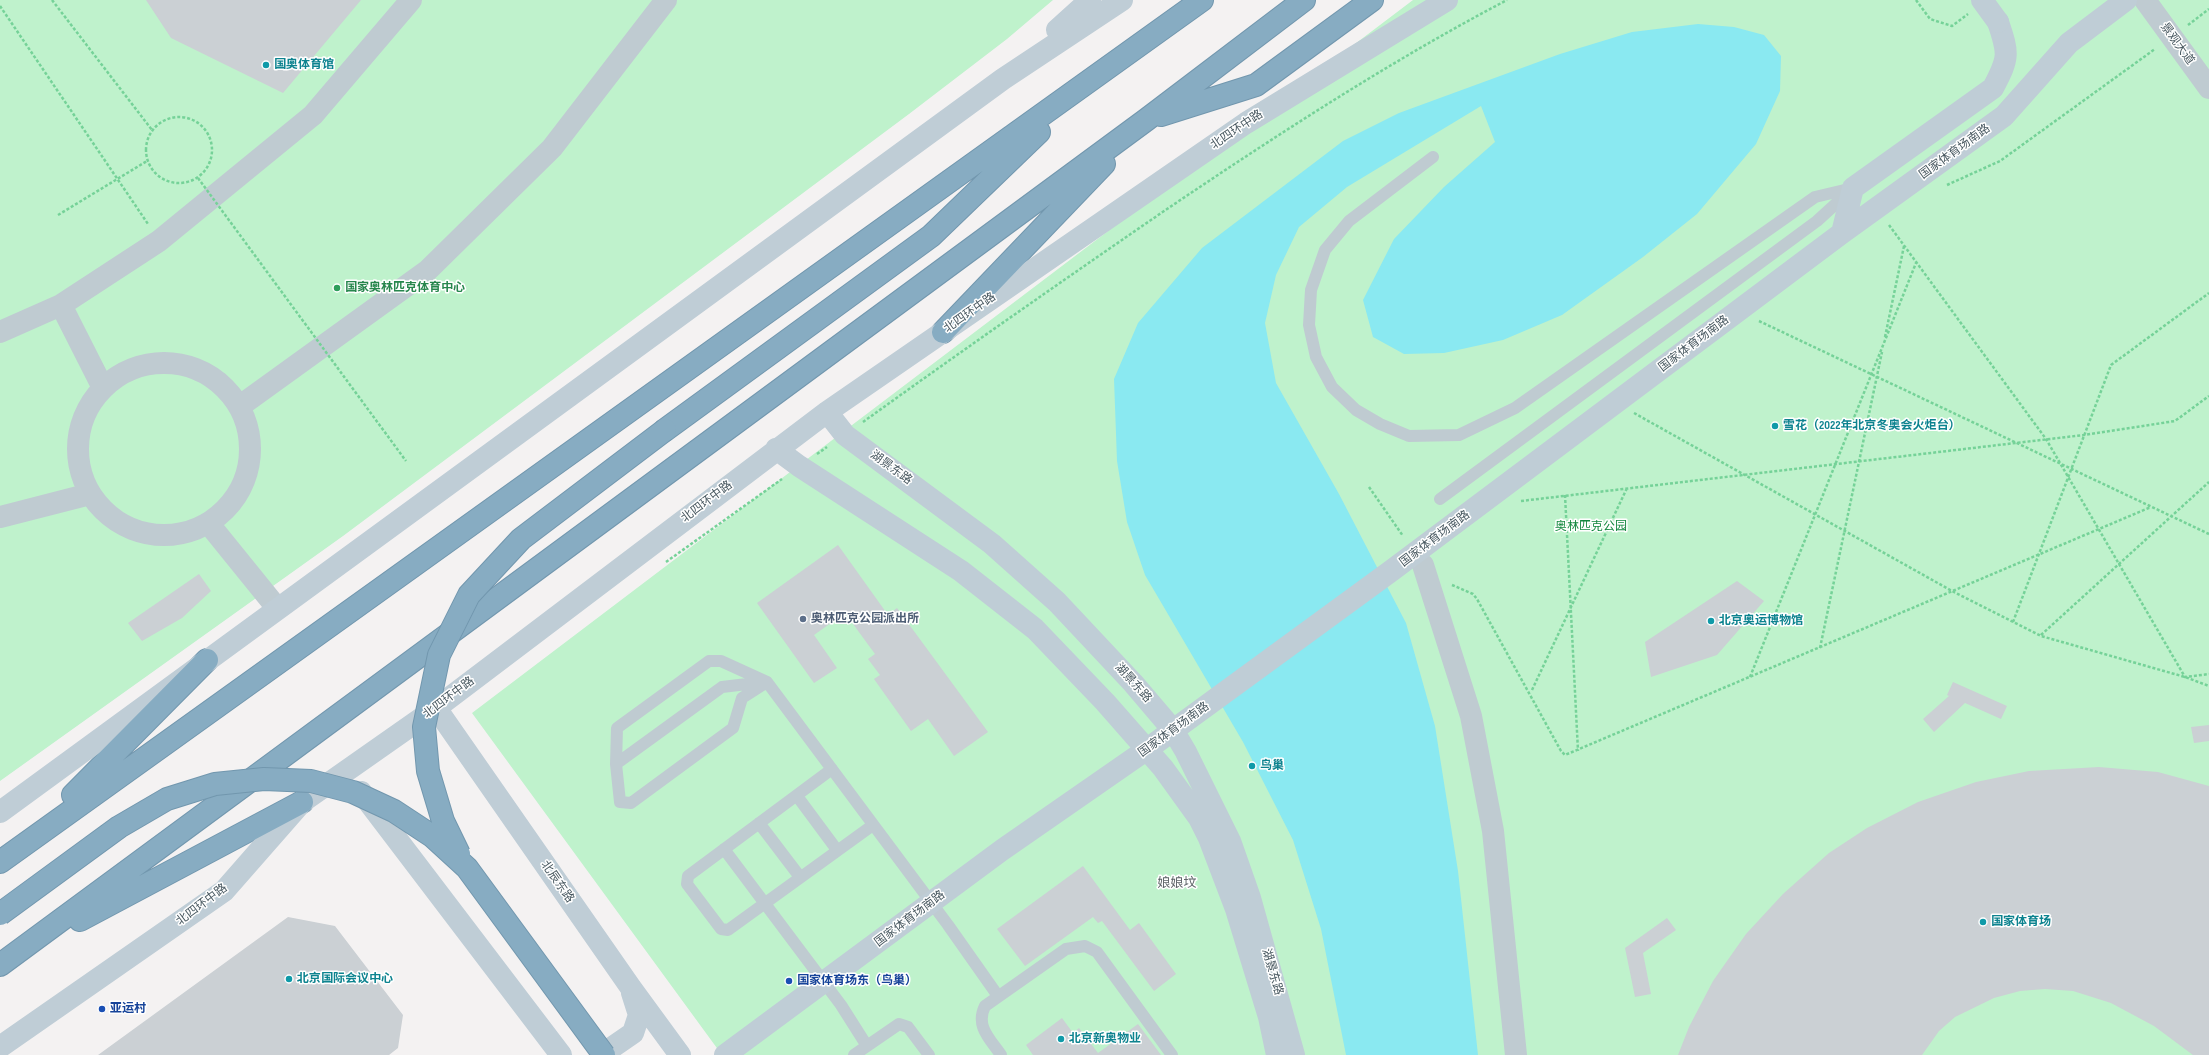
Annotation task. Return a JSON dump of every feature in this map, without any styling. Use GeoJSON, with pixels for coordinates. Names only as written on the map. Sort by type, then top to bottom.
{"type":"FeatureCollection","features":[{"type":"Feature","properties":{"kind":"highway"},"geometry":{"type":"LineString","coordinates":[[0,862],[30,839],[1090,82],[1202,0]]}},
{"type":"Feature","properties":{"kind":"highway"},"geometry":{"type":"LineString","coordinates":[[6,961],[1146,120],[1304,0]]}},
{"type":"Feature","properties":{"kind":"highway"},"geometry":{"type":"LineString","coordinates":[[943,332],[1146,120],[1256,85],[1372,0]]}},
{"type":"Feature","properties":{"kind":"highway"},"geometry":{"type":"LineString","coordinates":[[603,1055],[467,868],[443,821],[428,771],[424,727],[439,655],[469,595],[521,539],[665,430],[932,236],[1090,82]]}},
{"type":"Feature","properties":{"kind":"highway"},"geometry":{"type":"LineString","coordinates":[[30,839],[207,660]]}},
{"type":"Feature","properties":{"kind":"highway"},"geometry":{"type":"LineString","coordinates":[[0,914],[120,827],[167,799],[215,784],[257,780],[311,781],[353,792],[394,811],[413,823],[432,836],[467,868]]}},
{"type":"Feature","properties":{"kind":"highway"},"geometry":{"type":"LineString","coordinates":[[6,961],[302,802]]}},
{"type":"Feature","properties":{"kind":"street"},"geometry":{"type":"LineString","coordinates":[[0,332],[62,305],[159,241],[313,115],[411,0]]}},
{"type":"Feature","properties":{"kind":"street"},"geometry":{"type":"LineString","coordinates":[[240,406],[427,271],[552,148],[666,0]]}},
{"type":"Feature","properties":{"kind":"street"},"geometry":{"type":"LineString","coordinates":[[1003,79],[1090,0]]}},
{"type":"Feature","properties":{"kind":"street"},"geometry":{"type":"LineString","coordinates":[[0,812],[1003,79],[1122,0]]}},
{"type":"Feature","properties":{"kind":"street","name":"北四环中路"},"geometry":{"type":"LineString","coordinates":[[0,1047],[224,891],[302,802],[436,708],[776,449],[827,412],[1246,123],[1447,0]]}},
{"type":"Feature","properties":{"kind":"street","name":"国家体育场南路"},"geometry":{"type":"LineString","coordinates":[[725,1055],[1002,850],[1146,750],[1391,572],[1419,560],[1842,233],[2004,116],[2069,44],[2126,0]]}},
{"type":"Feature","properties":{"kind":"street","name":"景观大道"},"geometry":{"type":"LineString","coordinates":[[2145,0],[2209,88]]}},
{"type":"Feature","properties":{"kind":"street"},"geometry":{"type":"LineString","coordinates":[[1842,233],[1853,188],[1993,88],[2005,65],[2007,48],[1998,22],[1975,6]]}},
{"type":"Feature","properties":{"kind":"street"},"geometry":{"type":"LineString","coordinates":[[62,305],[103,388]]}},
{"type":"Feature","properties":{"kind":"street"},"geometry":{"type":"LineString","coordinates":[[150,364],[176,364],[202,371],[223,386],[240,406],[249,431],[251,458],[244,484],[230,506],[209,524],[184,534],[157,536],[130,529],[107,515],[90,494],[79,468],[78,439],[87,411],[103,388],[125,372],[150,364]]}},
{"type":"Feature","properties":{"kind":"street","name":"湖景东路"},"geometry":{"type":"LineString","coordinates":[[827,412],[845,435],[992,544],[1057,602],[1133,683],[1173,730],[1230,841],[1250,898],[1294,1055]]}},
{"type":"Feature","properties":{"kind":"street","name":"湖景东路"},"geometry":{"type":"LineString","coordinates":[[776,449],[799,466],[961,571],[1035,629],[1105,702],[1162,768],[1199,818],[1209,838],[1236,909],[1269,1017],[1277,1055]]}},
{"type":"Feature","properties":{"kind":"street"},"geometry":{"type":"LineString","coordinates":[[0,517],[90,494]]}},
{"type":"Feature","properties":{"kind":"street"},"geometry":{"type":"LineString","coordinates":[[209,524],[278,608]]}},
{"type":"Feature","properties":{"kind":"street"},"geometry":{"type":"LineString","coordinates":[[1419,560],[1470,716],[1493,831],[1516,1055]]}},
{"type":"Feature","properties":{"kind":"street","name":"北辰东路"},"geometry":{"type":"LineString","coordinates":[[436,708],[631,988],[680,1055]]}},
{"type":"Feature","properties":{"kind":"street"},"geometry":{"type":"LineString","coordinates":[[345,772],[563,1053]]}},
{"type":"Feature","properties":{"kind":"street"},"geometry":{"type":"LineString","coordinates":[[603,1055],[633,1033],[639,1015],[631,988]]}},
{"type":"Feature","properties":{"kind":"lane"},"geometry":{"type":"LineString","coordinates":[[1433,157],[1349,221],[1325,250],[1311,290],[1310,325],[1316,356],[1332,387],[1356,410],[1380,424],[1409,436],[1459,435],[1515,408],[1815,197],[1853,188]]}},
{"type":"Feature","properties":{"kind":"lane"},"geometry":{"type":"LineString","coordinates":[[1440,499],[1817,221],[1853,188]]}},
{"type":"Feature","properties":{"kind":"lane"},"geometry":{"type":"LineString","coordinates":[[767,682],[742,698],[733,728],[631,804],[620,802],[616,764],[618,728],[709,662],[721,661],[767,682],[998,996]]}},
{"type":"Feature","properties":{"kind":"lane"},"geometry":{"type":"LineString","coordinates":[[616,764],[722,687],[767,682]]}},
{"type":"Feature","properties":{"kind":"lane"},"geometry":{"type":"LineString","coordinates":[[832,769],[688,876],[687,884],[721,930],[728,930],[873,825]]}},
{"type":"Feature","properties":{"kind":"lane"},"geometry":{"type":"LineString","coordinates":[[797,796],[837,850]]}},
{"type":"Feature","properties":{"kind":"lane"},"geometry":{"type":"LineString","coordinates":[[759,823],[800,878]]}},
{"type":"Feature","properties":{"kind":"lane"},"geometry":{"type":"LineString","coordinates":[[724,849],[824,983],[867,1046]]}},
{"type":"Feature","properties":{"kind":"lane"},"geometry":{"type":"LineString","coordinates":[[1001,1055],[981,1027],[981,1014],[985,1006],[1066,949],[1085,946],[1097,952],[1172,1055]]}},
{"type":"Feature","properties":{"kind":"lane"},"geometry":{"type":"LineString","coordinates":[[854,1055],[899,1024],[908,1027],[929,1055]]}},
{"type":"Feature","properties":{"kind":"path"},"geometry":{"type":"LineString","coordinates":[[52,0],[152,130]]}},
{"type":"Feature","properties":{"kind":"path"},"geometry":{"type":"LineString","coordinates":[[663,564],[1027,304],[1248,154],[1363,82],[1507,0]]}},
{"type":"Feature","properties":{"kind":"path"},"geometry":{"type":"LineString","coordinates":[[1916,0],[1930,19],[1952,26],[1975,6]]}},
{"type":"Feature","properties":{"kind":"path"},"geometry":{"type":"LineString","coordinates":[[0,6],[159,241]]}},
{"type":"Feature","properties":{"kind":"path"},"geometry":{"type":"LineString","coordinates":[[1946,185],[2000,161],[2209,9]]}},
{"type":"Feature","properties":{"kind":"path"},"geometry":{"type":"LineString","coordinates":[[171,117],[183,117],[194,120],[203,127],[209,136],[212,148],[211,159],[206,170],[198,178],[189,182],[168,182],[152,171],[147,161],[145,151],[147,139],[152,130],[160,122],[171,117]]}},
{"type":"Feature","properties":{"kind":"path"},"geometry":{"type":"LineString","coordinates":[[58,215],[147,161]]}},
{"type":"Feature","properties":{"kind":"path"},"geometry":{"type":"LineString","coordinates":[[198,178],[406,461]]}},
{"type":"Feature","properties":{"kind":"path"},"geometry":{"type":"LineString","coordinates":[[1887,221],[2046,439],[2185,677]]}},
{"type":"Feature","properties":{"kind":"path"},"geometry":{"type":"LineString","coordinates":[[1820,648],[1904,246]]}},
{"type":"Feature","properties":{"kind":"path"},"geometry":{"type":"LineString","coordinates":[[1750,678],[1917,262]]}},
{"type":"Feature","properties":{"kind":"path"},"geometry":{"type":"LineString","coordinates":[[2013,622],[2111,365],[2209,293]]}},
{"type":"Feature","properties":{"kind":"path"},"geometry":{"type":"LineString","coordinates":[[1761,314],[1755,319],[2209,534]]}},
{"type":"Feature","properties":{"kind":"path"},"geometry":{"type":"LineString","coordinates":[[1515,502],[1741,474],[2084,435],[2175,421],[2209,396]]}},
{"type":"Feature","properties":{"kind":"path"},"geometry":{"type":"LineString","coordinates":[[1637,406],[1630,411],[1952,591],[2041,636],[2185,677],[2209,686]]}},
{"type":"Feature","properties":{"kind":"path"},"geometry":{"type":"LineString","coordinates":[[2041,636],[2173,517],[2209,482]]}},
{"type":"Feature","properties":{"kind":"path"},"geometry":{"type":"LineString","coordinates":[[1369,487],[1419,560]]}},
{"type":"Feature","properties":{"kind":"path"},"geometry":{"type":"LineString","coordinates":[[1532,690],[1627,488]]}},
{"type":"Feature","properties":{"kind":"path"},"geometry":{"type":"LineString","coordinates":[[1565,495],[1578,751]]}},
{"type":"Feature","properties":{"kind":"path"},"geometry":{"type":"LineString","coordinates":[[1450,584],[1473,594],[1477,599],[1561,751],[1565,755],[1578,751],[2151,507]]}},
{"type":"Feature","properties":{"kind":"path"},"geometry":{"type":"LineString","coordinates":[[2185,677],[2209,674]]}},
{"type":"Feature","properties":{"kind":"green space","name":"国家奥林匹克体育中心"},"geometry":{"type":"Polygon","coordinates":[[[0,0],[1053,0],[1007,39],[909,114],[343,536],[0,781],[0,0]]]}},
{"type":"Feature","properties":{"kind":"green space","name":"奥林匹克公园"},"geometry":{"type":"Polygon","coordinates":[[[1413,0],[2209,0],[2209,1055],[722,1055],[472,713],[1413,0]]]}},
{"type":"Feature","properties":{"kind":"water"},"geometry":{"type":"Polygon","coordinates":[[[1698,24],[1734,27],[1764,35],[1781,56],[1780,91],[1756,144],[1697,214],[1643,257],[1562,315],[1503,340],[1444,353],[1404,354],[1373,337],[1363,300],[1394,239],[1444,187],[1495,142],[1481,106],[1347,187],[1299,227],[1276,275],[1265,323],[1276,383],[1339,494],[1406,623],[1435,726],[1458,871],[1478,1055],[1346,1055],[1321,929],[1293,840],[1243,742],[1145,575],[1127,522],[1117,461],[1114,379],[1138,323],[1202,248],[1343,141],[1399,113],[1560,54],[1632,32],[1698,24]]]}},
{"type":"Feature","properties":{"kind":"building","name":"国奥体育馆"},"geometry":{"type":"Polygon","coordinates":[[[146,0],[361,0],[283,93],[171,38],[146,0]]]}},
{"type":"Feature","properties":{"kind":"building"},"geometry":{"type":"Polygon","coordinates":[[[838,545],[888,615],[897,608],[988,732],[954,756],[928,719],[911,731],[874,679],[880,675],[868,659],[875,654],[845,613],[814,635],[837,668],[814,683],[757,603],[838,545]]]}},
{"type":"Feature","properties":{"kind":"building"},"geometry":{"type":"Polygon","coordinates":[[[199,574],[211,591],[182,618],[142,641],[128,623],[199,574]]]}},
{"type":"Feature","properties":{"kind":"building","name":"北京奥运博物馆"},"geometry":{"type":"Polygon","coordinates":[[[1737,581],[1764,601],[1717,655],[1651,677],[1645,642],[1737,581]]]}},
{"type":"Feature","properties":{"kind":"building"},"geometry":{"type":"Polygon","coordinates":[[[1953,682],[2007,706],[2001,719],[1965,703],[1934,732],[1923,719],[1949,696],[1947,695],[1953,682]]]}},
{"type":"Feature","properties":{"kind":"building"},"geometry":{"type":"Polygon","coordinates":[[[2209,725],[2209,741],[2194,743],[2191,727],[2209,725]]]}},
{"type":"Feature","properties":{"kind":"building","name":"国家体育场"},"geometry":{"type":"Polygon","coordinates":[[[2099,767],[2158,772],[2209,786],[2209,1055],[2193,1055],[2154,1026],[2111,1003],[2073,991],[2045,989],[2020,991],[1994,998],[1955,1017],[1939,1031],[1922,1055],[1678,1055],[1689,1027],[1713,981],[1746,934],[1783,894],[1829,853],[1867,828],[1918,802],[1976,782],[2029,771],[2099,767]]]}},
{"type":"Feature","properties":{"kind":"building"},"geometry":{"type":"Polygon","coordinates":[[[1083,866],[1130,930],[1139,923],[1176,974],[1154,991],[1102,921],[1098,923],[1093,917],[1025,966],[997,929],[1083,866]]]}},
{"type":"Feature","properties":{"kind":"building","name":"北京国际会议中心"},"geometry":{"type":"Polygon","coordinates":[[[288,917],[335,926],[403,1015],[398,1048],[389,1055],[98,1055],[288,917]]]}},
{"type":"Feature","properties":{"kind":"building"},"geometry":{"type":"Polygon","coordinates":[[[1667,918],[1676,930],[1643,953],[1651,994],[1635,997],[1625,948],[1667,918]]]}},
{"type":"Feature","properties":{"kind":"building","name":"北京新奥物业"},"geometry":{"type":"Polygon","coordinates":[[[1062,1018],[1073,1033],[1079,1028],[1098,1053],[1138,1024],[1161,1055],[1033,1055],[1026,1045],[1062,1018]]]}},
{"type":"Feature","properties":{"kind":"place","name":"国奥体育馆"},"geometry":{"type":"Point","coordinates":[266,65]}},
{"type":"Feature","properties":{"kind":"place","name":"国家奥林匹克体育中心"},"geometry":{"type":"Point","coordinates":[337,288]}},
{"type":"Feature","properties":{"kind":"place","name":"雪花（2022年北京冬奥会火炬台）"},"geometry":{"type":"Point","coordinates":[1775,426]}},
{"type":"Feature","properties":{"kind":"place","name":"奥林匹克公园派出所"},"geometry":{"type":"Point","coordinates":[803,619]}},
{"type":"Feature","properties":{"kind":"place","name":"北京奥运博物馆"},"geometry":{"type":"Point","coordinates":[1711,621]}},
{"type":"Feature","properties":{"kind":"place","name":"鸟巢"},"geometry":{"type":"Point","coordinates":[1252,766]}},
{"type":"Feature","properties":{"kind":"place","name":"国家体育场"},"geometry":{"type":"Point","coordinates":[1983,922]}},
{"type":"Feature","properties":{"kind":"place","name":"北京国际会议中心"},"geometry":{"type":"Point","coordinates":[289,979]}},
{"type":"Feature","properties":{"kind":"place","name":"国家体育场东（鸟巢）"},"geometry":{"type":"Point","coordinates":[789,981]}},
{"type":"Feature","properties":{"kind":"place","name":"亚运村"},"geometry":{"type":"Point","coordinates":[102,1009]}},
{"type":"Feature","properties":{"kind":"place","name":"北京新奥物业"},"geometry":{"type":"Point","coordinates":[1061,1039]}},
{"type":"Feature","properties":{"kind":"district","name":"娘娘坟"},"geometry":{"type":"Point","coordinates":[1177,884]}}]}
